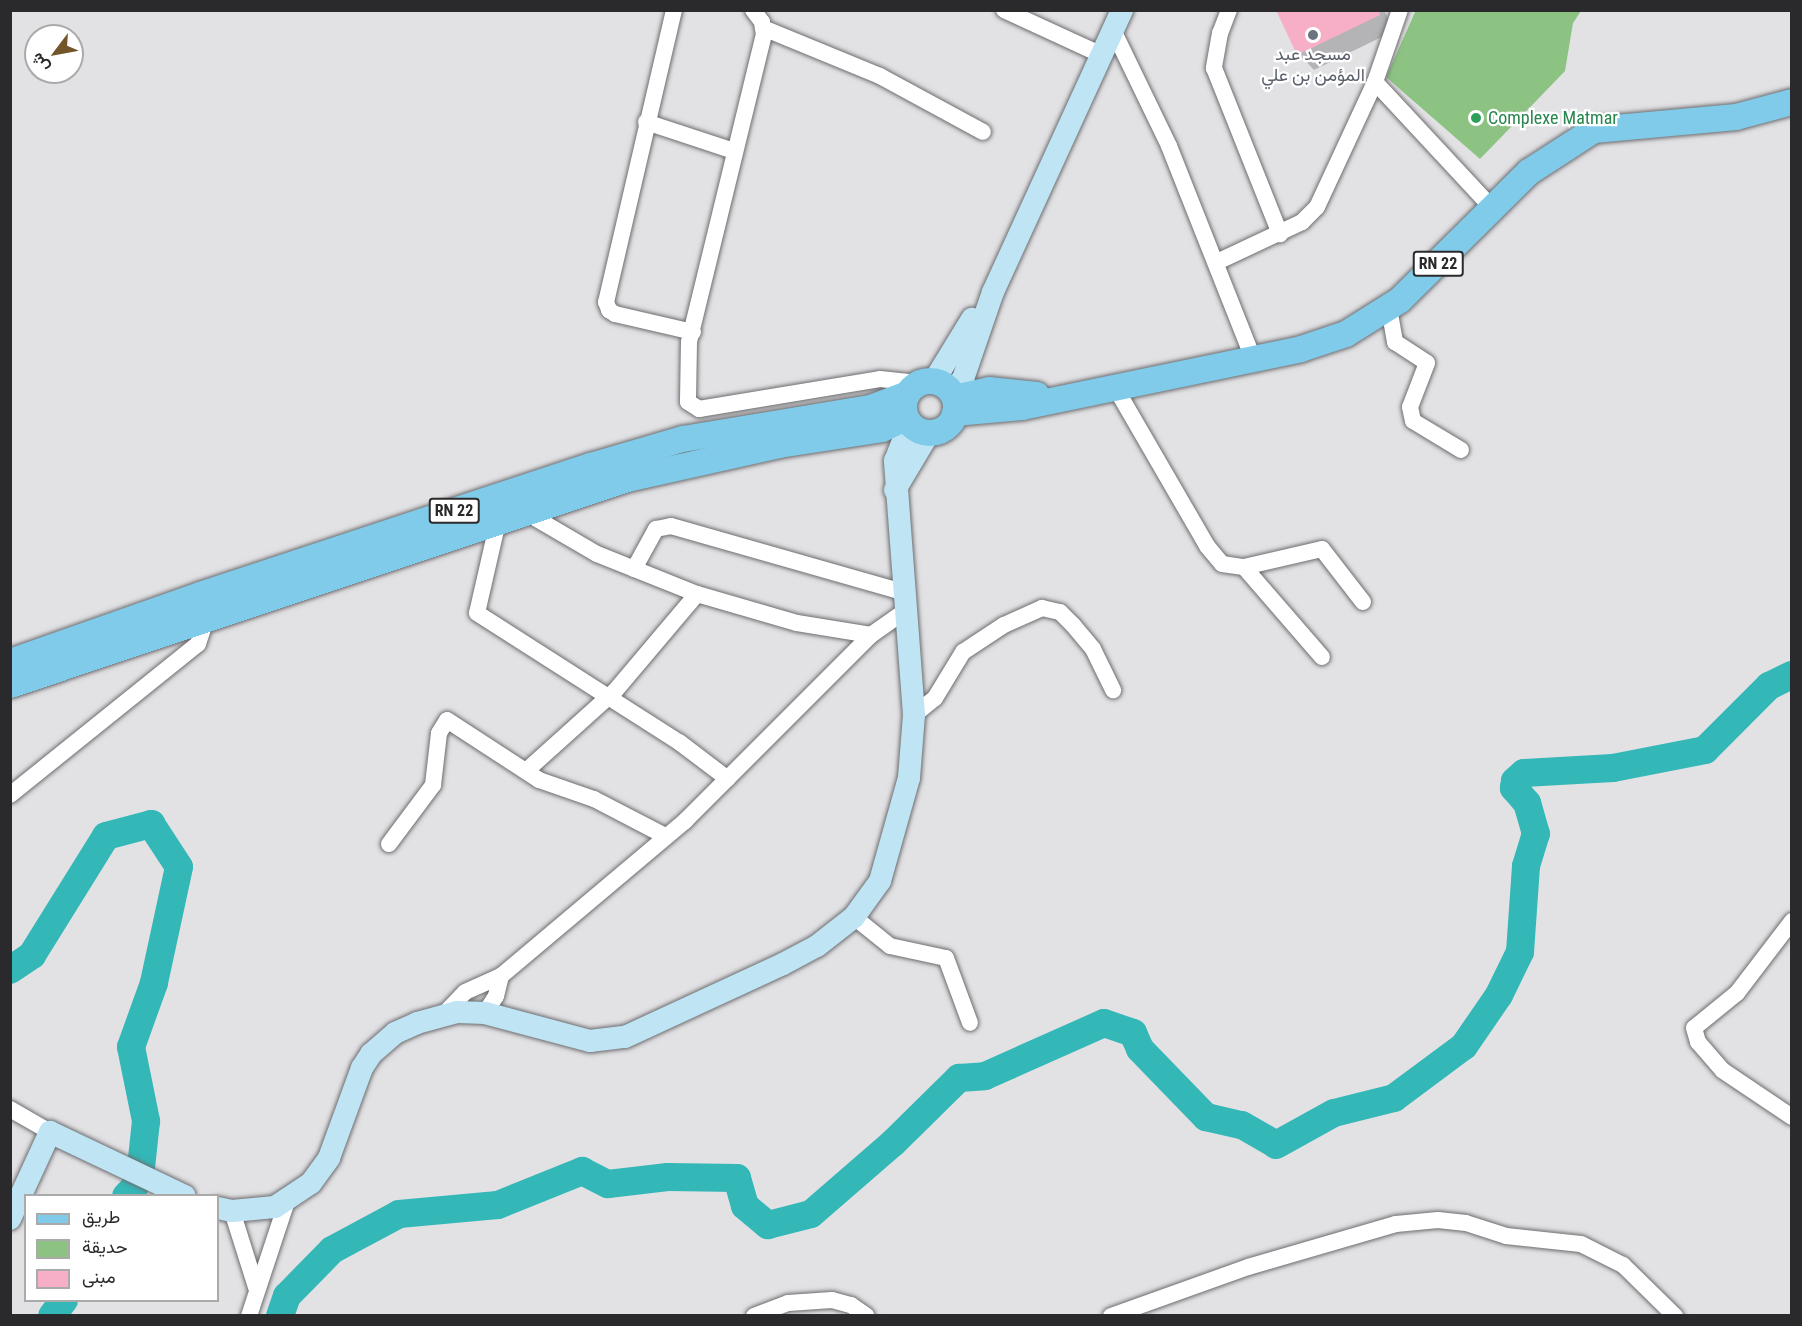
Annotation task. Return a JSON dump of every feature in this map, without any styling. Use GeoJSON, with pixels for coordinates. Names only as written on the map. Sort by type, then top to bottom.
{"type":"FeatureCollection","features":[{"type":"Feature","properties":{"kind":"main road"},"geometry":{"type":"LineString","coordinates":[[225,1210],[286,1204],[311,1183],[328,1158],[362,1068],[371,1054],[395,1033],[444,1014],[485,1013],[590,1041],[625,1037],[792,960],[817,946],[854,917],[880,881],[896,832],[909,778],[914,715],[903,602],[895,460],[930,404],[963,379],[993,291],[1118,20]]}},
{"type":"Feature","properties":{"kind":"main road","name":"RN 22"},"geometry":{"type":"LineString","coordinates":[[496,509],[525,512],[821,426],[871,408],[930,404],[989,390],[1062,396],[1301,349],[1346,334],[1389,308],[1436,267],[1529,172],[1594,130],[1736,117],[1791,102]]}},
{"type":"Feature","properties":{"kind":"main road","name":"RN 22"},"geometry":{"type":"LineString","coordinates":[[10,662],[295,576],[496,509],[683,439],[821,426]]}},
{"type":"Feature","properties":{"kind":"main road","name":"RN 22"},"geometry":{"type":"LineString","coordinates":[[10,686],[206,620],[295,576]]}},
{"type":"Feature","properties":{"kind":"main road"},"geometry":{"type":"LineString","coordinates":[[10,1219],[50,1132],[181,1194]]}},
{"type":"Feature","properties":{"kind":"street"},"geometry":{"type":"LineString","coordinates":[[674,10],[646,122],[607,308],[615,314],[693,332]]}},
{"type":"Feature","properties":{"kind":"street"},"geometry":{"type":"LineString","coordinates":[[753,10],[763,28],[880,76],[983,132]]}},
{"type":"Feature","properties":{"kind":"street"},"geometry":{"type":"LineString","coordinates":[[1004,10],[1102,55]]}},
{"type":"Feature","properties":{"kind":"street"},"geometry":{"type":"LineString","coordinates":[[1229,10],[1220,33],[1214,68],[1280,234]]}},
{"type":"Feature","properties":{"kind":"street"},"geometry":{"type":"LineString","coordinates":[[1218,262],[1302,222],[1317,207],[1375,81],[1400,10]]}},
{"type":"Feature","properties":{"kind":"street"},"geometry":{"type":"LineString","coordinates":[[1118,20],[1218,262],[1253,358]]}},
{"type":"Feature","properties":{"kind":"street"},"geometry":{"type":"LineString","coordinates":[[763,28],[686,365],[688,402],[699,409],[880,380],[930,404]]}},
{"type":"Feature","properties":{"kind":"street"},"geometry":{"type":"LineString","coordinates":[[1375,81],[1492,208]]}},
{"type":"Feature","properties":{"kind":"street"},"geometry":{"type":"LineString","coordinates":[[646,122],[734,150]]}},
{"type":"Feature","properties":{"kind":"street"},"geometry":{"type":"LineString","coordinates":[[1389,308],[1395,342],[1427,363],[1410,407],[1413,421],[1461,450]]}},
{"type":"Feature","properties":{"kind":"street"},"geometry":{"type":"LineString","coordinates":[[1115,387],[1207,546],[1227,567],[1245,567],[1317,548],[1326,550],[1363,602]]}},
{"type":"Feature","properties":{"kind":"street"},"geometry":{"type":"LineString","coordinates":[[496,509],[476,612],[679,742],[728,778]]}},
{"type":"Feature","properties":{"kind":"street"},"geometry":{"type":"LineString","coordinates":[[525,512],[597,554],[697,594],[797,623],[871,636]]}},
{"type":"Feature","properties":{"kind":"street"},"geometry":{"type":"LineString","coordinates":[[444,1014],[465,992],[501,976],[665,836],[728,778],[903,602],[671,526],[656,529],[634,568]]}},
{"type":"Feature","properties":{"kind":"street"},"geometry":{"type":"LineString","coordinates":[[1245,567],[1322,657]]}},
{"type":"Feature","properties":{"kind":"street"},"geometry":{"type":"LineString","coordinates":[[526,771],[608,698],[651,652],[697,594]]}},
{"type":"Feature","properties":{"kind":"street"},"geometry":{"type":"LineString","coordinates":[[914,715],[935,698],[963,652],[1004,625],[1042,608],[1060,612],[1073,625],[1093,649],[1113,690]]}},
{"type":"Feature","properties":{"kind":"street"},"geometry":{"type":"LineString","coordinates":[[10,795],[198,644],[206,620]]}},
{"type":"Feature","properties":{"kind":"street"},"geometry":{"type":"LineString","coordinates":[[389,844],[433,785],[444,722],[454,723],[539,780],[594,799],[665,836]]}},
{"type":"Feature","properties":{"kind":"street"},"geometry":{"type":"LineString","coordinates":[[854,917],[890,946],[946,958],[970,1023]]}},
{"type":"Feature","properties":{"kind":"street"},"geometry":{"type":"LineString","coordinates":[[1791,921],[1737,993],[1694,1028],[1698,1042],[1722,1070],[1791,1117]]}},
{"type":"Feature","properties":{"kind":"street"},"geometry":{"type":"LineString","coordinates":[[485,1013],[496,996],[501,976]]}},
{"type":"Feature","properties":{"kind":"street"},"geometry":{"type":"LineString","coordinates":[[10,1109],[50,1132]]}},
{"type":"Feature","properties":{"kind":"street"},"geometry":{"type":"LineString","coordinates":[[249,1316],[256,1287],[275,1245],[286,1204]]}},
{"type":"Feature","properties":{"kind":"street"},"geometry":{"type":"LineString","coordinates":[[225,1210],[256,1287]]}},
{"type":"Feature","properties":{"kind":"street"},"geometry":{"type":"LineString","coordinates":[[1111,1316],[1248,1267],[1396,1224],[1438,1220],[1466,1223],[1506,1236],[1581,1244],[1623,1265],[1675,1316]]}},
{"type":"Feature","properties":{"kind":"street"},"geometry":{"type":"LineString","coordinates":[[754,1316],[788,1303],[832,1300],[851,1305],[867,1316]]}},
{"type":"Feature","properties":{"kind":"green space","name":"Complexe Matmar"},"geometry":{"type":"Polygon","coordinates":[[[1416,10],[1581,11],[1573,23],[1565,71],[1480,159],[1386,77],[1416,10]]]}},
{"type":"Feature","properties":{"kind":"building","name":"مسجد عبد المؤمن بن علي"},"geometry":{"type":"Polygon","coordinates":[[[1276,10],[1378,10],[1380,15],[1297,55],[1276,10]]]}},
{"type":"Feature","properties":{"kind":"waterway"},"geometry":{"type":"LineString","coordinates":[[280,1316],[287,1296],[332,1250],[399,1214],[498,1205],[582,1171],[608,1184],[668,1177],[737,1178],[745,1206],[768,1225],[811,1214],[893,1143],[959,1078],[985,1076],[1104,1023],[1133,1033],[1140,1049],[1206,1117],[1242,1125],[1276,1145],[1334,1113],[1394,1098],[1464,1046],[1499,995],[1520,952],[1526,866],[1536,834],[1527,803],[1514,788],[1515,781],[1524,773],[1613,768],[1705,750],[1769,686],[1792,675]]}},
{"type":"Feature","properties":{"kind":"waterway"},"geometry":{"type":"LineString","coordinates":[[10,970],[32,955],[106,836],[151,824],[179,867],[154,983],[131,1047],[146,1121],[141,1168],[134,1188],[128,1194]]}},
{"type":"Feature","properties":{"kind":"waterway"},"geometry":{"type":"LineString","coordinates":[[52,1316],[62,1302]]}},
{"type":"Feature","properties":{"kind":"place","name":"مسجد عبد المؤمن بن علي"},"geometry":{"type":"Point","coordinates":[1313,35]}},
{"type":"Feature","properties":{"kind":"place","name":"Complexe Matmar"},"geometry":{"type":"Point","coordinates":[1476,118]}}]}
